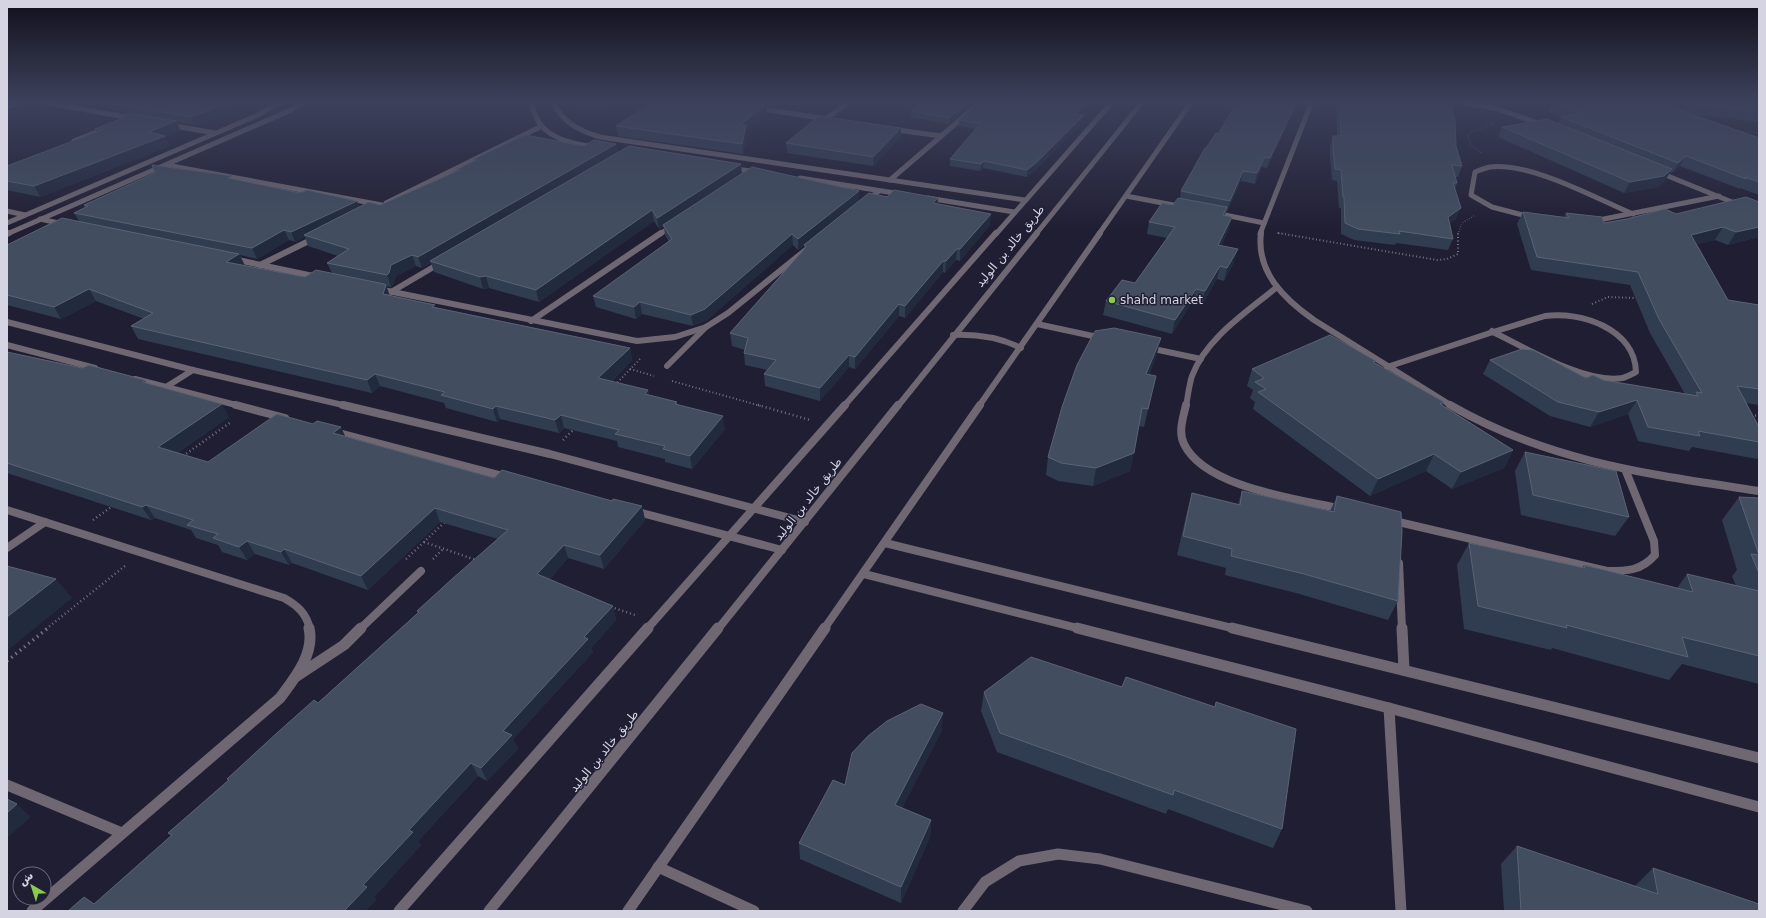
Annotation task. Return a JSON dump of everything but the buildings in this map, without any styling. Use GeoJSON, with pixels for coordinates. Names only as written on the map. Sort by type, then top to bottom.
{"type":"FeatureCollection","features":[{"type":"Feature","properties":{"kind":"street"},"geometry":{"type":"LineString","coordinates":[[7,223],[191,144]]}},
{"type":"Feature","properties":{"kind":"street"},"geometry":{"type":"LineString","coordinates":[[7,234],[213,144]]}},
{"type":"Feature","properties":{"kind":"street"},"geometry":{"type":"LineString","coordinates":[[368,211],[506,144]]}},
{"type":"Feature","properties":{"kind":"street"},"geometry":{"type":"LineString","coordinates":[[586,144],[600,147]]}},
{"type":"Feature","properties":{"kind":"street"},"geometry":{"type":"LineString","coordinates":[[646,144],[1025,200]]}},
{"type":"Feature","properties":{"kind":"street"},"geometry":{"type":"LineString","coordinates":[[890,180],[932,144]]}},
{"type":"Feature","properties":{"kind":"street"},"geometry":{"type":"LineString","coordinates":[[400,911],[1075,144]]}},
{"type":"Feature","properties":{"kind":"street","name":"طريق خالد بن الوليد"},"geometry":{"type":"LineString","coordinates":[[490,911],[805,522],[1107,144]]}},
{"type":"Feature","properties":{"kind":"street"},"geometry":{"type":"LineString","coordinates":[[628,911],[1162,144]]}},
{"type":"Feature","properties":{"kind":"street"},"geometry":{"type":"LineString","coordinates":[[1295,144],[1261,230],[1258,248],[1263,267],[1277,288],[1313,319],[1454,409],[1491,428],[1534,445],[1571,457],[1625,469],[1759,491]]}},
{"type":"Feature","properties":{"kind":"street"},"geometry":{"type":"LineString","coordinates":[[166,164],[382,205]]}},
{"type":"Feature","properties":{"kind":"street"},"geometry":{"type":"LineString","coordinates":[[1537,218],[1494,209],[1475,198],[1471,195],[1471,188],[1475,172],[1481,167],[1495,165],[1531,171],[1633,214]]}},
{"type":"Feature","properties":{"kind":"street"},"geometry":{"type":"LineString","coordinates":[[723,166],[762,173]]}},
{"type":"Feature","properties":{"kind":"street"},"geometry":{"type":"LineString","coordinates":[[1654,170],[1759,213]]}},
{"type":"Feature","properties":{"kind":"street"},"geometry":{"type":"LineString","coordinates":[[748,176],[754,171]]}},
{"type":"Feature","properties":{"kind":"street"},"geometry":{"type":"LineString","coordinates":[[793,178],[909,196]]}},
{"type":"Feature","properties":{"kind":"street"},"geometry":{"type":"LineString","coordinates":[[861,206],[879,191]]}},
{"type":"Feature","properties":{"kind":"street"},"geometry":{"type":"LineString","coordinates":[[1126,196],[1187,208]]}},
{"type":"Feature","properties":{"kind":"street"},"geometry":{"type":"LineString","coordinates":[[1585,221],[1633,214],[1719,196]]}},
{"type":"Feature","properties":{"kind":"street"},"geometry":{"type":"LineString","coordinates":[[924,198],[1014,212]]}},
{"type":"Feature","properties":{"kind":"street"},"geometry":{"type":"LineString","coordinates":[[7,211],[25,215]]}},
{"type":"Feature","properties":{"kind":"street"},"geometry":{"type":"LineString","coordinates":[[1210,212],[1264,223]]}},
{"type":"Feature","properties":{"kind":"street"},"geometry":{"type":"LineString","coordinates":[[40,220],[70,226]]}},
{"type":"Feature","properties":{"kind":"street"},"geometry":{"type":"LineString","coordinates":[[532,321],[676,224]]}},
{"type":"Feature","properties":{"kind":"street"},"geometry":{"type":"LineString","coordinates":[[260,265],[321,235]]}},
{"type":"Feature","properties":{"kind":"street"},"geometry":{"type":"LineString","coordinates":[[667,366],[706,327],[728,313],[813,245]]}},
{"type":"Feature","properties":{"kind":"street"},"geometry":{"type":"LineString","coordinates":[[229,259],[329,279]]}},
{"type":"Feature","properties":{"kind":"street"},"geometry":{"type":"LineString","coordinates":[[391,292],[445,260]]}},
{"type":"Feature","properties":{"kind":"street"},"geometry":{"type":"LineString","coordinates":[[368,287],[616,338],[658,340],[675,337],[706,327]]}},
{"type":"Feature","properties":{"kind":"street"},"geometry":{"type":"LineString","coordinates":[[1277,288],[1220,335],[1201,359],[1192,376],[1181,428],[1184,444],[1196,460],[1217,475],[1243,486],[1351,511]]}},
{"type":"Feature","properties":{"kind":"street"},"geometry":{"type":"LineString","coordinates":[[1387,366],[1492,331],[1547,315],[1565,315],[1586,319],[1606,327],[1621,336],[1629,346],[1636,366],[1636,372],[1630,376],[1620,379],[1604,379],[1586,375],[1492,331]]}},
{"type":"Feature","properties":{"kind":"street"},"geometry":{"type":"LineString","coordinates":[[7,322],[193,370],[550,454],[805,522]]}},
{"type":"Feature","properties":{"kind":"street"},"geometry":{"type":"LineString","coordinates":[[1037,324],[1107,339]]}},
{"type":"Feature","properties":{"kind":"street"},"geometry":{"type":"LineString","coordinates":[[953,335],[975,334],[996,337],[1020,348]]}},
{"type":"Feature","properties":{"kind":"street"},"geometry":{"type":"LineString","coordinates":[[7,345],[105,371]]}},
{"type":"Feature","properties":{"kind":"street"},"geometry":{"type":"LineString","coordinates":[[1138,346],[1201,359]]}},
{"type":"Feature","properties":{"kind":"street"},"geometry":{"type":"LineString","coordinates":[[166,387],[193,370]]}},
{"type":"Feature","properties":{"kind":"street"},"geometry":{"type":"LineString","coordinates":[[128,377],[296,421]]}},
{"type":"Feature","properties":{"kind":"street"},"geometry":{"type":"LineString","coordinates":[[326,429],[517,480]]}},
{"type":"Feature","properties":{"kind":"street"},"geometry":{"type":"LineString","coordinates":[[1382,518],[1397,526],[1607,571],[1630,571],[1647,566],[1656,555],[1654,541],[1625,469]]}},
{"type":"Feature","properties":{"kind":"street"},"geometry":{"type":"LineString","coordinates":[[623,508],[782,550]]}},
{"type":"Feature","properties":{"kind":"street"},"geometry":{"type":"LineString","coordinates":[[7,510],[284,598],[299,607],[308,619],[311,635],[308,654],[297,676],[280,698],[32,911]]}},
{"type":"Feature","properties":{"kind":"street"},"geometry":{"type":"LineString","coordinates":[[7,548],[45,522]]}},
{"type":"Feature","properties":{"kind":"street"},"geometry":{"type":"LineString","coordinates":[[885,543],[1759,758]]}},
{"type":"Feature","properties":{"kind":"street"},"geometry":{"type":"LineString","coordinates":[[1398,553],[1404,670]]}},
{"type":"Feature","properties":{"kind":"street"},"geometry":{"type":"LineString","coordinates":[[297,676],[344,645],[421,571]]}},
{"type":"Feature","properties":{"kind":"street"},"geometry":{"type":"LineString","coordinates":[[864,574],[1389,708],[1759,807]]}},
{"type":"Feature","properties":{"kind":"street"},"geometry":{"type":"LineString","coordinates":[[1389,708],[1401,911]]}},
{"type":"Feature","properties":{"kind":"street"},"geometry":{"type":"LineString","coordinates":[[7,785],[122,833]]}},
{"type":"Feature","properties":{"kind":"street"},"geometry":{"type":"LineString","coordinates":[[963,911],[985,882],[1019,861],[1058,854],[1100,859],[1307,911]]}},
{"type":"Feature","properties":{"kind":"street"},"geometry":{"type":"LineString","coordinates":[[658,867],[754,911]]}},
{"type":"Feature","properties":{"kind":"path"},"geometry":{"type":"LineString","coordinates":[[1471,144],[1495,165]]}},
{"type":"Feature","properties":{"kind":"path"},"geometry":{"type":"LineString","coordinates":[[1261,230],[1438,260],[1447,259],[1458,254],[1457,229],[1461,223],[1478,214],[1494,209]]}},
{"type":"Feature","properties":{"kind":"path"},"geometry":{"type":"LineString","coordinates":[[1565,315],[1608,297],[1622,296],[1640,298]]}},
{"type":"Feature","properties":{"kind":"path"},"geometry":{"type":"LineString","coordinates":[[614,386],[658,340]]}},
{"type":"Feature","properties":{"kind":"path"},"geometry":{"type":"LineString","coordinates":[[630,369],[656,376]]}},
{"type":"Feature","properties":{"kind":"path"},"geometry":{"type":"LineString","coordinates":[[671,381],[828,425]]}},
{"type":"Feature","properties":{"kind":"path"},"geometry":{"type":"LineString","coordinates":[[179,459],[250,409]]}},
{"type":"Feature","properties":{"kind":"path"},"geometry":{"type":"LineString","coordinates":[[1746,414],[1759,416]]}},
{"type":"Feature","properties":{"kind":"path"},"geometry":{"type":"LineString","coordinates":[[550,454],[577,426]]}},
{"type":"Feature","properties":{"kind":"path"},"geometry":{"type":"LineString","coordinates":[[77,532],[115,504]]}},
{"type":"Feature","properties":{"kind":"path"},"geometry":{"type":"LineString","coordinates":[[424,542],[481,562]]}},
{"type":"Feature","properties":{"kind":"path"},"geometry":{"type":"LineString","coordinates":[[7,661],[141,552]]}},
{"type":"Feature","properties":{"kind":"path"},"geometry":{"type":"LineString","coordinates":[[609,606],[654,622]]}},
{"type":"Feature","properties":{"kind":"place","name":"shahd market"},"geometry":{"type":"Point","coordinates":[1112,300]}}]}
